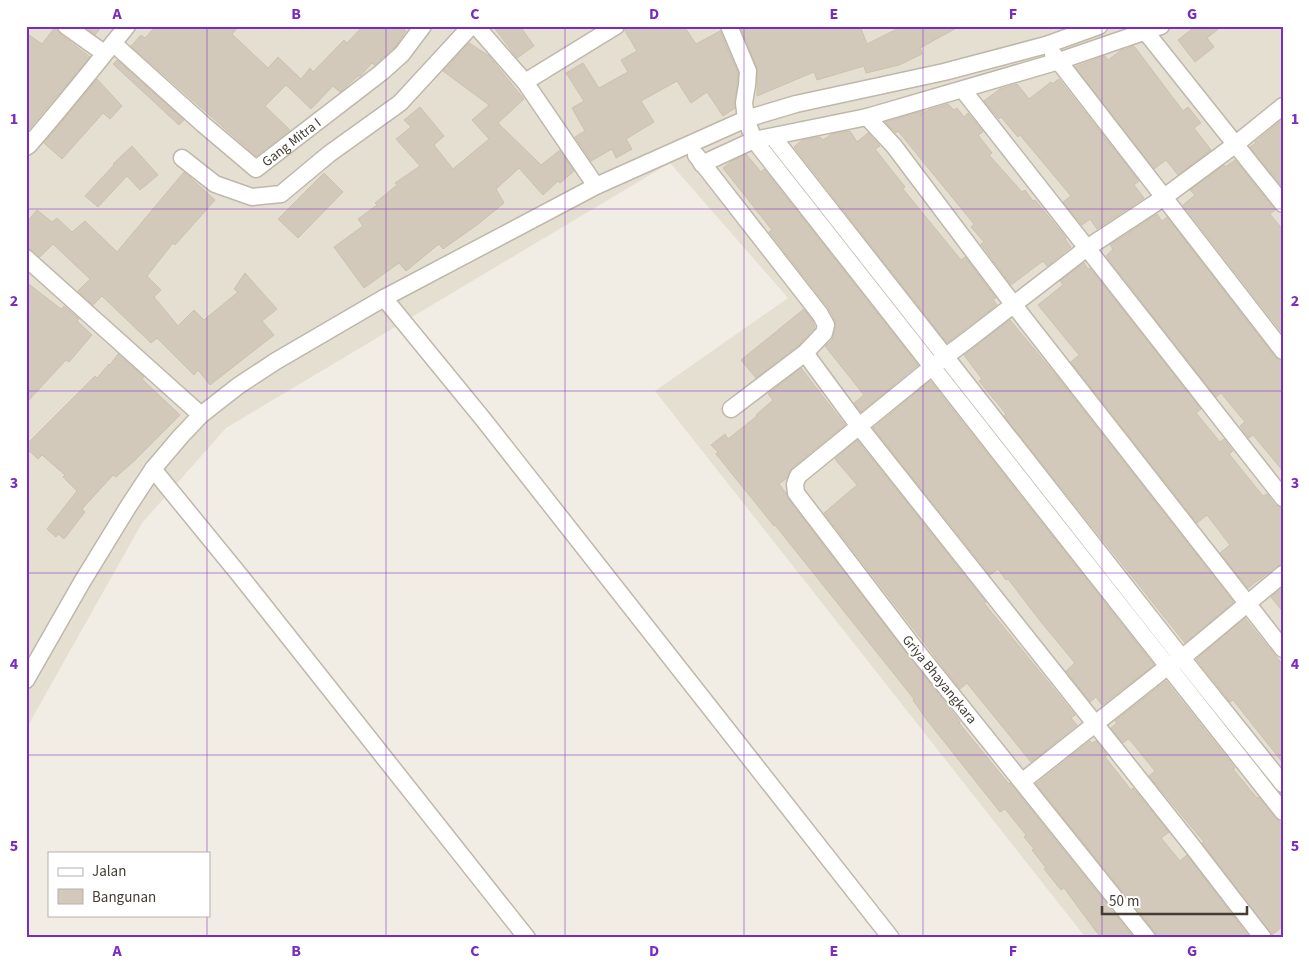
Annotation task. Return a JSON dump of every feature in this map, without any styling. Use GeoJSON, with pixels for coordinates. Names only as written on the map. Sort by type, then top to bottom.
{"type":"FeatureCollection","features":[{"type":"Feature","properties":{"kind":"street"},"geometry":{"type":"LineString","coordinates":[[66,26],[109,48]]}},
{"type":"Feature","properties":{"kind":"street"},"geometry":{"type":"LineString","coordinates":[[26,147],[29,146],[80,85],[127,26]]}},
{"type":"Feature","properties":{"kind":"street","name":"Gang Mitra I"},"geometry":{"type":"LineString","coordinates":[[109,48],[256,169],[382,72],[402,54],[423,26]]}},
{"type":"Feature","properties":{"kind":"street"},"geometry":{"type":"LineString","coordinates":[[182,158],[214,184],[252,197],[281,194],[329,154],[400,103],[471,26]]}},
{"type":"Feature","properties":{"kind":"street"},"geometry":{"type":"LineString","coordinates":[[476,26],[525,82],[596,186]]}},
{"type":"Feature","properties":{"kind":"street"},"geometry":{"type":"LineString","coordinates":[[525,82],[616,26]]}},
{"type":"Feature","properties":{"kind":"street"},"geometry":{"type":"LineString","coordinates":[[729,26],[748,71],[748,86],[744,102],[746,119],[754,140],[940,360]]}},
{"type":"Feature","properties":{"kind":"street"},"geometry":{"type":"LineString","coordinates":[[26,680],[31,659],[153,469],[201,414],[238,386],[276,361],[384,298],[596,186],[746,119],[796,104],[944,72],[1046,44],[1099,26]]}},
{"type":"Feature","properties":{"kind":"street"},"geometry":{"type":"LineString","coordinates":[[702,164],[754,140],[867,117],[964,90],[1059,62],[1161,26]]}},
{"type":"Feature","properties":{"kind":"street"},"geometry":{"type":"LineString","coordinates":[[1145,32],[1283,204]]}},
{"type":"Feature","properties":{"kind":"street"},"geometry":{"type":"LineString","coordinates":[[1046,44],[1283,351]]}},
{"type":"Feature","properties":{"kind":"street"},"geometry":{"type":"LineString","coordinates":[[964,90],[1283,498]]}},
{"type":"Feature","properties":{"kind":"street","name":"Griya Bhayangkara"},"geometry":{"type":"LineString","coordinates":[[1147,938],[1023,781],[916,650],[796,493],[794,484],[798,476],[858,425],[940,360],[1087,248],[1163,198],[1236,144],[1283,106]]}},
{"type":"Feature","properties":{"kind":"street"},"geometry":{"type":"LineString","coordinates":[[867,117],[894,146],[1013,304],[1283,649]]}},
{"type":"Feature","properties":{"kind":"street"},"geometry":{"type":"LineString","coordinates":[[773,137],[940,360],[1174,662],[1283,812]]}},
{"type":"Feature","properties":{"kind":"street"},"geometry":{"type":"LineString","coordinates":[[688,144],[824,319],[826,325],[824,333],[805,353],[731,409]]}},
{"type":"Feature","properties":{"kind":"street"},"geometry":{"type":"LineString","coordinates":[[26,258],[201,414]]}},
{"type":"Feature","properties":{"kind":"street"},"geometry":{"type":"LineString","coordinates":[[384,298],[502,442],[891,938]]}},
{"type":"Feature","properties":{"kind":"street"},"geometry":{"type":"LineString","coordinates":[[805,353],[858,425],[1263,938]]}},
{"type":"Feature","properties":{"kind":"street"},"geometry":{"type":"LineString","coordinates":[[153,469],[528,938]]}},
{"type":"Feature","properties":{"kind":"street"},"geometry":{"type":"LineString","coordinates":[[1023,781],[1283,574]]}},
{"type":"Feature","properties":{"kind":"street"},"geometry":{"type":"LineString","coordinates":[[1174,662],[1283,784]]}},
{"type":"Feature","properties":{"kind":"shaded area"},"geometry":{"type":"Polygon","coordinates":[[[26,26],[1283,26],[1283,938],[1086,938],[655,391],[788,298],[670,163],[226,428],[142,523],[26,729],[26,26]]]}},
{"type":"Feature","properties":{"kind":"building"},"geometry":{"type":"Polygon","coordinates":[[[56,26],[60,34],[90,57],[29,129],[26,127],[26,33],[42,44],[56,26]]]}},
{"type":"Feature","properties":{"kind":"building"},"geometry":{"type":"Polygon","coordinates":[[[84,26],[102,26],[95,35],[84,26]]]}},
{"type":"Feature","properties":{"kind":"building"},"geometry":{"type":"Polygon","coordinates":[[[156,26],[239,26],[232,34],[268,68],[278,57],[301,79],[310,68],[313,72],[344,40],[347,43],[363,26],[401,26],[406,31],[395,47],[376,64],[372,63],[360,76],[340,92],[333,86],[311,109],[286,85],[265,106],[290,130],[256,156],[131,46],[141,35],[145,38],[156,26]]]}},
{"type":"Feature","properties":{"kind":"building"},"geometry":{"type":"Polygon","coordinates":[[[493,26],[520,26],[534,46],[517,58],[493,26]]]}},
{"type":"Feature","properties":{"kind":"building"},"geometry":{"type":"Polygon","coordinates":[[[626,26],[684,26],[696,44],[720,31],[738,73],[735,108],[723,116],[707,92],[691,103],[677,81],[641,101],[654,122],[626,139],[632,149],[616,158],[612,149],[591,161],[575,137],[585,131],[572,108],[584,101],[566,73],[583,63],[599,88],[628,72],[621,60],[637,51],[625,31],[626,26]]]}},
{"type":"Feature","properties":{"kind":"building"},"geometry":{"type":"Polygon","coordinates":[[[740,26],[860,26],[867,44],[903,26],[960,26],[920,48],[922,54],[899,65],[866,73],[864,66],[817,80],[814,72],[757,96],[757,68],[740,26]]]}},
{"type":"Feature","properties":{"kind":"building"},"geometry":{"type":"Polygon","coordinates":[[[1196,26],[1222,26],[1207,38],[1214,47],[1195,62],[1178,40],[1196,26]]]}},
{"type":"Feature","properties":{"kind":"building"},"geometry":{"type":"Polygon","coordinates":[[[469,43],[489,56],[524,99],[498,123],[541,165],[560,150],[574,171],[560,183],[558,181],[543,195],[519,168],[496,189],[504,203],[477,225],[443,249],[439,244],[406,271],[399,263],[364,288],[334,247],[363,226],[358,219],[377,205],[375,203],[397,185],[395,183],[420,166],[396,139],[411,127],[404,120],[420,107],[444,136],[434,145],[453,169],[489,139],[472,120],[489,105],[443,71],[469,43]]]}},
{"type":"Feature","properties":{"kind":"building"},"geometry":{"type":"Polygon","coordinates":[[[1134,46],[1183,111],[1188,107],[1201,123],[1194,128],[1211,150],[1178,175],[1166,160],[1154,169],[1075,67],[1105,56],[1108,60],[1120,51],[1134,46]]]}},
{"type":"Feature","properties":{"kind":"building"},"geometry":{"type":"Polygon","coordinates":[[[117,60],[184,120],[179,125],[113,64],[117,60]]]}},
{"type":"Feature","properties":{"kind":"building"},"geometry":{"type":"Polygon","coordinates":[[[97,79],[122,106],[110,119],[103,113],[62,159],[44,143],[97,79]]]}},
{"type":"Feature","properties":{"kind":"building"},"geometry":{"type":"Polygon","coordinates":[[[1059,79],[1139,181],[1134,185],[1144,198],[1097,229],[1090,219],[1082,225],[1063,202],[1071,196],[1020,135],[1018,137],[984,101],[1000,89],[1017,84],[1029,99],[1051,82],[1052,84],[1059,79]]]}},
{"type":"Feature","properties":{"kind":"building"},"geometry":{"type":"Polygon","coordinates":[[[948,104],[954,110],[957,108],[964,117],[968,113],[983,132],[978,135],[992,153],[989,155],[1022,192],[1025,190],[1033,201],[1035,200],[1066,238],[1071,247],[1047,266],[1043,261],[1011,285],[981,244],[984,242],[971,227],[974,224],[898,131],[896,133],[885,122],[925,110],[920,116],[928,110],[948,104]]]}},
{"type":"Feature","properties":{"kind":"building"},"geometry":{"type":"Polygon","coordinates":[[[1283,119],[1283,188],[1250,147],[1283,119]]]}},
{"type":"Feature","properties":{"kind":"building"},"geometry":{"type":"Polygon","coordinates":[[[850,131],[857,142],[868,133],[880,146],[875,149],[905,187],[903,189],[961,260],[965,257],[996,298],[993,299],[997,305],[947,343],[794,147],[802,140],[820,137],[823,140],[832,134],[850,131]]]}},
{"type":"Feature","properties":{"kind":"building"},"geometry":{"type":"Polygon","coordinates":[[[132,146],[158,175],[140,190],[127,176],[98,207],[85,196],[113,164],[132,146]]]}},
{"type":"Feature","properties":{"kind":"building"},"geometry":{"type":"Polygon","coordinates":[[[746,154],[761,172],[764,169],[918,365],[861,412],[854,403],[864,395],[825,346],[832,340],[836,327],[835,320],[829,309],[769,232],[772,230],[723,168],[746,154]]]}},
{"type":"Feature","properties":{"kind":"building"},"geometry":{"type":"Polygon","coordinates":[[[1235,160],[1275,210],[1270,214],[1283,230],[1283,334],[1183,205],[1195,195],[1190,190],[1224,165],[1225,167],[1235,160]]]}},
{"type":"Feature","properties":{"kind":"building"},"geometry":{"type":"Polygon","coordinates":[[[184,172],[215,200],[175,245],[173,243],[147,276],[161,290],[154,297],[178,326],[194,310],[204,320],[238,292],[234,289],[245,273],[277,309],[262,321],[274,335],[210,385],[198,370],[194,375],[157,338],[151,343],[102,296],[93,305],[78,291],[90,279],[53,244],[40,257],[32,250],[26,248],[26,223],[37,210],[52,222],[57,218],[72,232],[85,221],[117,252],[184,172]]]}},
{"type":"Feature","properties":{"kind":"building"},"geometry":{"type":"Polygon","coordinates":[[[324,173],[343,192],[298,238],[278,219],[324,173]]]}},
{"type":"Feature","properties":{"kind":"building"},"geometry":{"type":"Polygon","coordinates":[[[1157,214],[1162,221],[1167,217],[1275,357],[1283,361],[1283,471],[1253,435],[1249,438],[1240,426],[1245,422],[1221,393],[1216,397],[1106,256],[1113,249],[1110,245],[1157,214]]]}},
{"type":"Feature","properties":{"kind":"building"},"geometry":{"type":"Polygon","coordinates":[[[1084,263],[1088,269],[1090,268],[1201,409],[1196,413],[1220,442],[1224,439],[1233,451],[1229,454],[1250,480],[1263,496],[1267,494],[1275,505],[1283,508],[1283,564],[1277,566],[1248,588],[1220,553],[1230,545],[1207,515],[1197,523],[1071,362],[1079,355],[1038,305],[1063,285],[1060,281],[1084,263]]]}},
{"type":"Feature","properties":{"kind":"building"},"geometry":{"type":"Polygon","coordinates":[[[26,282],[61,309],[64,306],[79,319],[77,321],[92,335],[69,362],[66,360],[26,403],[26,282]]]}},
{"type":"Feature","properties":{"kind":"building"},"geometry":{"type":"Polygon","coordinates":[[[804,309],[815,328],[798,346],[756,378],[741,360],[804,309]]]}},
{"type":"Feature","properties":{"kind":"building"},"geometry":{"type":"Polygon","coordinates":[[[1010,320],[1055,374],[1233,601],[1233,603],[1185,643],[1004,416],[1006,414],[979,381],[982,379],[964,355],[1010,320]]]}},
{"type":"Feature","properties":{"kind":"building"},"geometry":{"type":"Polygon","coordinates":[[[118,354],[144,377],[142,379],[180,415],[134,461],[116,477],[113,475],[82,509],[85,512],[64,539],[58,534],[56,537],[47,529],[77,491],[63,477],[65,475],[42,455],[38,459],[26,448],[26,445],[95,376],[97,378],[118,354]]]}},
{"type":"Feature","properties":{"kind":"building"},"geometry":{"type":"Polygon","coordinates":[[[801,368],[845,425],[792,468],[787,478],[779,484],[788,499],[959,723],[1010,783],[1134,938],[1101,938],[1064,888],[1061,890],[1044,869],[1046,868],[1024,837],[1026,835],[1005,809],[1000,812],[927,720],[914,699],[716,454],[718,452],[711,445],[725,434],[728,439],[757,416],[773,400],[768,394],[801,368]]]}},
{"type":"Feature","properties":{"kind":"building"},"geometry":{"type":"Polygon","coordinates":[[[930,381],[1154,665],[1102,705],[1096,697],[1090,702],[1066,671],[1075,663],[1008,579],[1006,580],[998,569],[990,575],[873,428],[930,381]]]}},
{"type":"Feature","properties":{"kind":"building"},"geometry":{"type":"Polygon","coordinates":[[[857,440],[986,602],[984,603],[1075,715],[1071,718],[1077,725],[1031,762],[967,683],[960,689],[824,513],[857,485],[835,459],[857,440]]]}},
{"type":"Feature","properties":{"kind":"building"},"geometry":{"type":"Polygon","coordinates":[[[1283,587],[1283,612],[1271,597],[1283,587]]]}},
{"type":"Feature","properties":{"kind":"building"},"geometry":{"type":"Polygon","coordinates":[[[1245,618],[1283,665],[1283,763],[1233,700],[1230,702],[1196,659],[1245,618]]]}},
{"type":"Feature","properties":{"kind":"building"},"geometry":{"type":"Polygon","coordinates":[[[1166,681],[1235,768],[1233,769],[1283,826],[1283,926],[1272,935],[1202,843],[1204,842],[1149,776],[1155,771],[1130,740],[1128,739],[1123,743],[1111,728],[1117,723],[1115,721],[1166,681]]]}},
{"type":"Feature","properties":{"kind":"building"},"geometry":{"type":"Polygon","coordinates":[[[1090,741],[1092,743],[1096,741],[1107,755],[1105,757],[1131,790],[1133,788],[1169,832],[1161,838],[1180,861],[1187,855],[1250,938],[1157,938],[1155,932],[1036,784],[1090,741]]]}}]}
